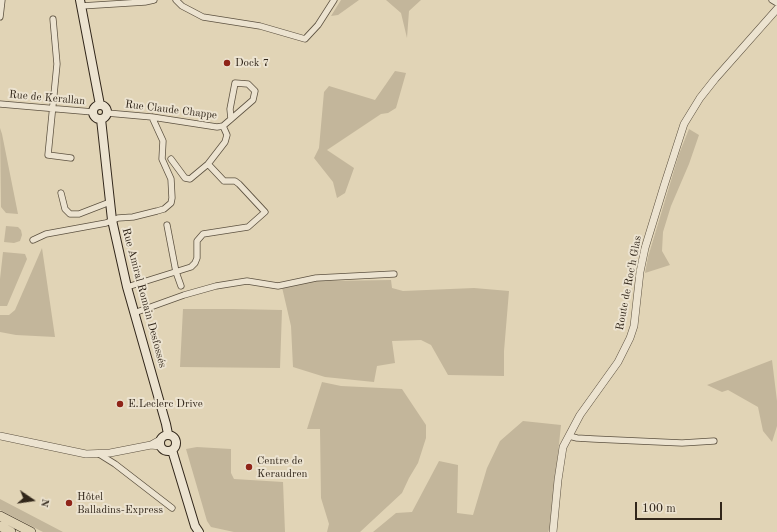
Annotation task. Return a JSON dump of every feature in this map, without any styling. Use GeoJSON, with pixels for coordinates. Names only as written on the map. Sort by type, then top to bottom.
{"type":"FeatureCollection","features":[{"type":"Feature","properties":{"kind":"highway"},"geometry":{"type":"LineString","coordinates":[[0,516],[31,532]]}},
{"type":"Feature","properties":{"kind":"highway"},"geometry":{"type":"LineString","coordinates":[[0,526],[11,532]]}},
{"type":"Feature","properties":{"kind":"main road"},"geometry":{"type":"LineString","coordinates":[[81,3],[100,104]]}},
{"type":"Feature","properties":{"kind":"main road"},"geometry":{"type":"LineString","coordinates":[[100,104],[106,107],[104,116],[96,118],[93,112],[95,107],[100,104]]}},
{"type":"Feature","properties":{"kind":"main road","name":"Rue Amiral Romain Desfossés"},"geometry":{"type":"LineString","coordinates":[[104,116],[112,220],[127,287],[168,434]]}},
{"type":"Feature","properties":{"kind":"main road"},"geometry":{"type":"LineString","coordinates":[[168,434],[173,436],[176,442],[175,447],[172,450],[166,451],[160,443],[163,436],[168,434]]}},
{"type":"Feature","properties":{"kind":"main road"},"geometry":{"type":"LineString","coordinates":[[172,450],[199,532]]}},
{"type":"Feature","properties":{"kind":"street"},"geometry":{"type":"LineString","coordinates":[[0,17],[2,0]]}},
{"type":"Feature","properties":{"kind":"street"},"geometry":{"type":"LineString","coordinates":[[81,3],[145,2],[154,0]]}},
{"type":"Feature","properties":{"kind":"street"},"geometry":{"type":"LineString","coordinates":[[176,0],[182,6],[203,17],[260,26],[305,39],[318,25],[334,0]]}},
{"type":"Feature","properties":{"kind":"street"},"geometry":{"type":"LineString","coordinates":[[772,0],[777,3]]}},
{"type":"Feature","properties":{"kind":"street","name":"Route de Roc'h Glas"},"geometry":{"type":"LineString","coordinates":[[553,532],[563,447],[580,415],[618,362],[630,338],[635,320],[640,272],[645,248],[684,124],[700,98],[715,78],[777,9]]}},
{"type":"Feature","properties":{"kind":"street"},"geometry":{"type":"LineString","coordinates":[[53,19],[57,64],[48,156],[70,158]]}},
{"type":"Feature","properties":{"kind":"street","name":"Rue Claude Chappe"},"geometry":{"type":"LineString","coordinates":[[104,116],[152,117],[223,126],[253,100],[255,91],[248,84],[235,83],[230,109],[231,119]]}},
{"type":"Feature","properties":{"kind":"street","name":"Rue de Kerallan"},"geometry":{"type":"LineString","coordinates":[[0,104],[53,110],[93,112]]}},
{"type":"Feature","properties":{"kind":"street"},"geometry":{"type":"LineString","coordinates":[[33,240],[46,234],[106,223],[118,218],[133,217],[157,211],[164,209],[171,204],[171,179],[162,159],[163,141],[152,117]]}},
{"type":"Feature","properties":{"kind":"street"},"geometry":{"type":"LineString","coordinates":[[171,159],[185,178],[190,179],[208,164],[225,142],[227,135],[223,126]]}},
{"type":"Feature","properties":{"kind":"street"},"geometry":{"type":"LineString","coordinates":[[127,287],[191,267],[197,258],[197,241],[203,234],[248,227],[265,212],[239,184],[224,181],[208,164]]}},
{"type":"Feature","properties":{"kind":"street"},"geometry":{"type":"LineString","coordinates":[[61,193],[65,209],[70,214],[79,214],[110,202]]}},
{"type":"Feature","properties":{"kind":"street"},"geometry":{"type":"LineString","coordinates":[[168,225],[176,272],[181,286]]}},
{"type":"Feature","properties":{"kind":"street"},"geometry":{"type":"LineString","coordinates":[[134,313],[184,295],[216,286],[247,281],[278,286],[316,278],[394,274]]}},
{"type":"Feature","properties":{"kind":"street"},"geometry":{"type":"LineString","coordinates":[[0,436],[75,452],[100,454],[160,443]]}},
{"type":"Feature","properties":{"kind":"street"},"geometry":{"type":"LineString","coordinates":[[569,436],[577,438],[682,443],[714,441]]}},
{"type":"Feature","properties":{"kind":"street"},"geometry":{"type":"LineString","coordinates":[[100,454],[172,508]]}},
{"type":"Feature","properties":{"kind":"shaded area"},"geometry":{"type":"Polygon","coordinates":[[[341,0],[359,0],[338,15],[331,16],[341,0]]]}},
{"type":"Feature","properties":{"kind":"shaded area"},"geometry":{"type":"Polygon","coordinates":[[[386,0],[421,0],[409,11],[407,38],[401,13],[386,0]]]}},
{"type":"Feature","properties":{"kind":"shaded area"},"geometry":{"type":"Polygon","coordinates":[[[395,71],[406,73],[396,108],[388,113],[381,114],[327,150],[354,168],[345,193],[337,198],[333,182],[314,158],[319,148],[324,92],[329,86],[375,100],[395,71]]]}},
{"type":"Feature","properties":{"kind":"shaded area"},"geometry":{"type":"Polygon","coordinates":[[[0,128],[18,214],[6,213],[1,207],[0,128]]]}},
{"type":"Feature","properties":{"kind":"shaded area"},"geometry":{"type":"Polygon","coordinates":[[[689,129],[699,135],[689,164],[671,206],[663,232],[662,251],[670,265],[645,273],[648,257],[679,154],[689,129]]]}},
{"type":"Feature","properties":{"kind":"shaded area"},"geometry":{"type":"Polygon","coordinates":[[[6,226],[18,227],[21,230],[22,235],[20,241],[14,243],[4,242],[6,226]]]}},
{"type":"Feature","properties":{"kind":"shaded area"},"geometry":{"type":"Polygon","coordinates":[[[42,248],[55,337],[16,335],[0,332],[0,315],[9,315],[15,310],[42,248]]]}},
{"type":"Feature","properties":{"kind":"shaded area"},"geometry":{"type":"Polygon","coordinates":[[[3,252],[25,254],[27,259],[7,306],[0,306],[0,279],[3,252]]]}},
{"type":"Feature","properties":{"kind":"shaded area"},"geometry":{"type":"Polygon","coordinates":[[[317,276],[326,281],[391,280],[392,288],[403,291],[474,288],[509,291],[504,351],[504,376],[448,375],[431,345],[421,340],[392,341],[395,363],[377,366],[374,382],[325,377],[293,367],[291,326],[281,283],[317,276]]]}},
{"type":"Feature","properties":{"kind":"shaded area"},"geometry":{"type":"Polygon","coordinates":[[[183,309],[282,310],[280,368],[180,367],[183,309]]]}},
{"type":"Feature","properties":{"kind":"shaded area"},"geometry":{"type":"Polygon","coordinates":[[[772,360],[777,401],[777,426],[772,442],[763,431],[758,407],[728,390],[722,392],[707,385],[772,360]]]}},
{"type":"Feature","properties":{"kind":"shaded area"},"geometry":{"type":"Polygon","coordinates":[[[322,382],[341,386],[402,389],[426,425],[426,438],[418,463],[402,493],[360,532],[327,532],[329,524],[321,498],[320,429],[307,429],[322,382]]]}},
{"type":"Feature","properties":{"kind":"shaded area"},"geometry":{"type":"Polygon","coordinates":[[[523,421],[561,425],[550,528],[548,532],[373,532],[396,513],[412,512],[439,461],[458,465],[457,513],[473,515],[487,468],[500,441],[523,421]]]}},
{"type":"Feature","properties":{"kind":"shaded area"},"geometry":{"type":"Polygon","coordinates":[[[197,447],[231,449],[231,473],[234,479],[283,482],[285,532],[234,532],[211,527],[207,521],[186,449],[197,447]]]}},
{"type":"Feature","properties":{"kind":"shaded area"},"geometry":{"type":"Polygon","coordinates":[[[0,499],[63,532],[43,532],[0,510],[0,499]]]}},
{"type":"Feature","properties":{"kind":"place","name":"Dock 7"},"geometry":{"type":"Point","coordinates":[227,63]}},
{"type":"Feature","properties":{"kind":"place","name":"E.Leclerc Drive"},"geometry":{"type":"Point","coordinates":[120,404]}},
{"type":"Feature","properties":{"kind":"place","name":"Centre de Keraudren"},"geometry":{"type":"Point","coordinates":[249,467]}},
{"type":"Feature","properties":{"kind":"place","name":"Hôtel Balladins-Express"},"geometry":{"type":"Point","coordinates":[69,503]}}]}
